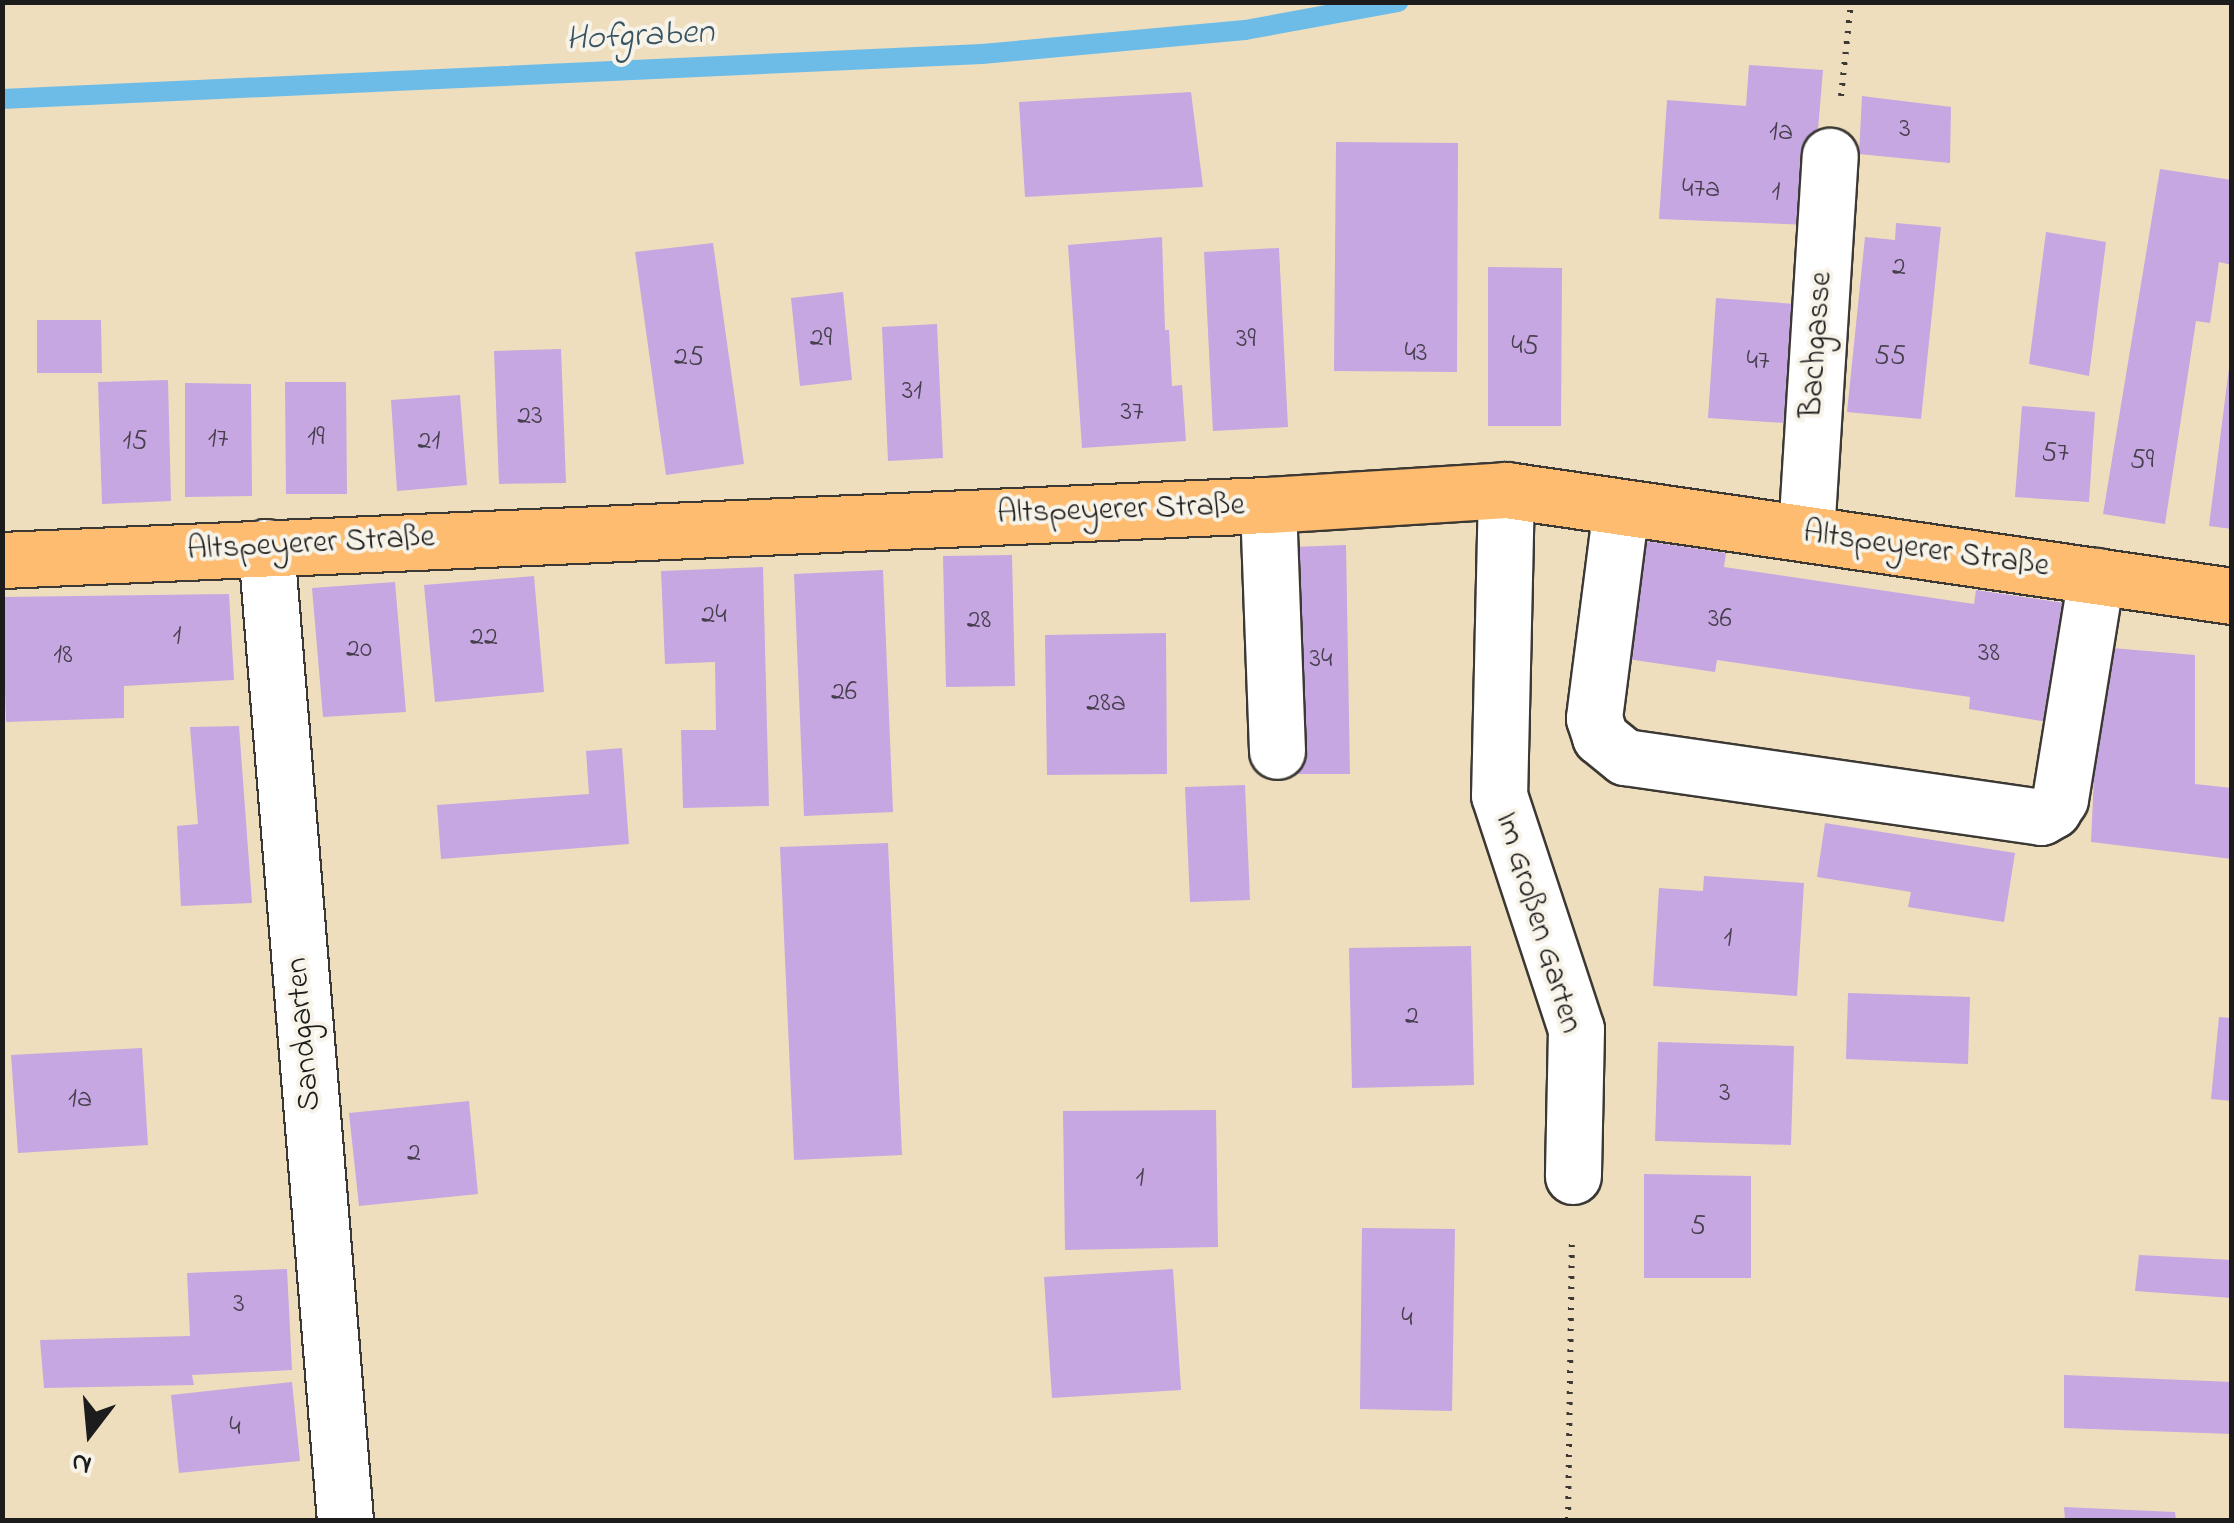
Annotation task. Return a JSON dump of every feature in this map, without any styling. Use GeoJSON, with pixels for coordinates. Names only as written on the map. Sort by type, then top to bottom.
{"type":"FeatureCollection","features":[{"type":"Feature","properties":{"kind":"main road","name":"Altspeyerer Straße"},"geometry":{"type":"LineString","coordinates":[[2,560],[1506,490],[2232,596]]}},
{"type":"Feature","properties":{"kind":"street","name":"Bachgasse"},"geometry":{"type":"LineString","coordinates":[[1806,533],[1830,156]]}},
{"type":"Feature","properties":{"kind":"street","name":"Im Großen Garten"},"geometry":{"type":"LineString","coordinates":[[1506,490],[1499,796],[1576,1029],[1573,1176]]}},
{"type":"Feature","properties":{"kind":"street"},"geometry":{"type":"LineString","coordinates":[[1268,504],[1277,752]]}},
{"type":"Feature","properties":{"kind":"street"},"geometry":{"type":"LineString","coordinates":[[1620,507],[1594,718],[1600,737],[1625,757],[1719,771],[2041,817],[2060,799],[2096,576]]}},
{"type":"Feature","properties":{"kind":"street","name":"Sandgarten"},"geometry":{"type":"LineString","coordinates":[[266,547],[345,1520]]}},
{"type":"Feature","properties":{"kind":"path"},"geometry":{"type":"LineString","coordinates":[[1830,156],[1847,64],[1850,2]]}},
{"type":"Feature","properties":{"kind":"path"},"geometry":{"type":"LineString","coordinates":[[1568,1520],[1573,1176]]}},
{"type":"Feature","properties":{"kind":"building"},"geometry":{"type":"Polygon","coordinates":[[[1749,65],[1823,70],[1810,225],[1659,219],[1667,100],[1746,106],[1749,65]]]}},
{"type":"Feature","properties":{"kind":"building"},"geometry":{"type":"Polygon","coordinates":[[[1191,92],[1203,187],[1025,197],[1019,102],[1191,92]]]}},
{"type":"Feature","properties":{"kind":"building"},"geometry":{"type":"Polygon","coordinates":[[[1862,96],[1951,107],[1950,163],[1859,154],[1862,96]]]}},
{"type":"Feature","properties":{"kind":"building"},"geometry":{"type":"Polygon","coordinates":[[[1336,142],[1458,143],[1457,372],[1334,371],[1336,142]]]}},
{"type":"Feature","properties":{"kind":"building"},"geometry":{"type":"Polygon","coordinates":[[[2160,169],[2232,180],[2232,265],[2219,262],[2210,323],[2196,321],[2165,524],[2103,514],[2160,169]]]}},
{"type":"Feature","properties":{"kind":"building"},"geometry":{"type":"Polygon","coordinates":[[[1896,223],[1941,227],[1921,419],[1847,412],[1865,237],[1895,240],[1896,223]]]}},
{"type":"Feature","properties":{"kind":"building"},"geometry":{"type":"Polygon","coordinates":[[[2046,232],[2106,242],[2089,376],[2029,364],[2046,232]]]}},
{"type":"Feature","properties":{"kind":"building"},"geometry":{"type":"Polygon","coordinates":[[[1162,237],[1165,330],[1169,330],[1172,386],[1182,385],[1186,441],[1082,448],[1068,245],[1162,237]]]}},
{"type":"Feature","properties":{"kind":"building"},"geometry":{"type":"Polygon","coordinates":[[[713,243],[744,464],[666,475],[635,252],[713,243]]]}},
{"type":"Feature","properties":{"kind":"building"},"geometry":{"type":"Polygon","coordinates":[[[1279,248],[1288,427],[1213,431],[1204,252],[1279,248]]]}},
{"type":"Feature","properties":{"kind":"building"},"geometry":{"type":"Polygon","coordinates":[[[1488,267],[1562,268],[1561,426],[1488,426],[1488,267]]]}},
{"type":"Feature","properties":{"kind":"building"},"geometry":{"type":"Polygon","coordinates":[[[843,292],[852,380],[800,386],[791,298],[843,292]]]}},
{"type":"Feature","properties":{"kind":"building"},"geometry":{"type":"Polygon","coordinates":[[[1716,298],[1808,305],[1800,424],[1708,418],[1716,298]]]}},
{"type":"Feature","properties":{"kind":"building"},"geometry":{"type":"Polygon","coordinates":[[[37,320],[101,320],[102,373],[37,373],[37,320]]]}},
{"type":"Feature","properties":{"kind":"building"},"geometry":{"type":"Polygon","coordinates":[[[937,324],[943,458],[888,461],[882,327],[937,324]]]}},
{"type":"Feature","properties":{"kind":"building"},"geometry":{"type":"Polygon","coordinates":[[[561,349],[566,483],[499,484],[494,351],[561,349]]]}},
{"type":"Feature","properties":{"kind":"building"},"geometry":{"type":"Polygon","coordinates":[[[2232,368],[2232,529],[2209,526],[2232,368]]]}},
{"type":"Feature","properties":{"kind":"building"},"geometry":{"type":"Polygon","coordinates":[[[168,380],[171,501],[102,504],[98,382],[168,380]]]}},
{"type":"Feature","properties":{"kind":"building"},"geometry":{"type":"Polygon","coordinates":[[[285,382],[346,382],[347,494],[286,494],[285,382]]]}},
{"type":"Feature","properties":{"kind":"building"},"geometry":{"type":"Polygon","coordinates":[[[185,383],[251,384],[252,496],[185,497],[185,383]]]}},
{"type":"Feature","properties":{"kind":"building"},"geometry":{"type":"Polygon","coordinates":[[[460,395],[467,485],[397,491],[391,400],[460,395]]]}},
{"type":"Feature","properties":{"kind":"building"},"geometry":{"type":"Polygon","coordinates":[[[2022,406],[2095,412],[2089,502],[2015,497],[2022,406]]]}},
{"type":"Feature","properties":{"kind":"building"},"geometry":{"type":"Polygon","coordinates":[[[1639,540],[1726,553],[1724,567],[1974,604],[1976,590],[2072,604],[2054,723],[1969,709],[1970,697],[1717,660],[1715,672],[1621,658],[1639,540]]]}},
{"type":"Feature","properties":{"kind":"building"},"geometry":{"type":"Polygon","coordinates":[[[1346,545],[1350,774],[1295,774],[1292,547],[1346,545]]]}},
{"type":"Feature","properties":{"kind":"building"},"geometry":{"type":"Polygon","coordinates":[[[1012,555],[1015,686],[946,687],[943,556],[1012,555]]]}},
{"type":"Feature","properties":{"kind":"building"},"geometry":{"type":"Polygon","coordinates":[[[763,567],[769,806],[683,808],[681,730],[716,730],[715,662],[665,664],[661,571],[763,567]]]}},
{"type":"Feature","properties":{"kind":"building"},"geometry":{"type":"Polygon","coordinates":[[[883,570],[893,812],[804,816],[794,574],[883,570]]]}},
{"type":"Feature","properties":{"kind":"building"},"geometry":{"type":"Polygon","coordinates":[[[534,576],[544,692],[435,702],[424,585],[534,576]]]}},
{"type":"Feature","properties":{"kind":"building"},"geometry":{"type":"Polygon","coordinates":[[[395,582],[406,712],[323,717],[312,588],[395,582]]]}},
{"type":"Feature","properties":{"kind":"building"},"geometry":{"type":"Polygon","coordinates":[[[229,594],[234,680],[124,686],[124,718],[6,722],[2,597],[229,594]]]}},
{"type":"Feature","properties":{"kind":"building"},"geometry":{"type":"Polygon","coordinates":[[[1166,633],[1167,774],[1047,775],[1045,635],[1166,633]]]}},
{"type":"Feature","properties":{"kind":"building"},"geometry":{"type":"Polygon","coordinates":[[[2100,647],[2195,655],[2195,784],[2232,788],[2232,859],[2091,842],[2100,647]]]}},
{"type":"Feature","properties":{"kind":"building"},"geometry":{"type":"Polygon","coordinates":[[[239,726],[252,903],[181,906],[177,826],[198,824],[190,727],[239,726]]]}},
{"type":"Feature","properties":{"kind":"building"},"geometry":{"type":"Polygon","coordinates":[[[622,748],[629,844],[441,859],[437,805],[589,794],[586,751],[622,748]]]}},
{"type":"Feature","properties":{"kind":"building"},"geometry":{"type":"Polygon","coordinates":[[[1245,785],[1250,900],[1190,902],[1185,787],[1245,785]]]}},
{"type":"Feature","properties":{"kind":"building"},"geometry":{"type":"Polygon","coordinates":[[[1825,823],[2015,853],[2004,922],[1908,907],[1911,892],[1817,877],[1825,823]]]}},
{"type":"Feature","properties":{"kind":"building"},"geometry":{"type":"Polygon","coordinates":[[[888,843],[902,1155],[794,1160],[780,847],[888,843]]]}},
{"type":"Feature","properties":{"kind":"building"},"geometry":{"type":"Polygon","coordinates":[[[1704,876],[1804,883],[1797,996],[1653,986],[1659,888],[1703,891],[1704,876]]]}},
{"type":"Feature","properties":{"kind":"building"},"geometry":{"type":"Polygon","coordinates":[[[1471,946],[1474,1085],[1352,1088],[1349,948],[1471,946]]]}},
{"type":"Feature","properties":{"kind":"building"},"geometry":{"type":"Polygon","coordinates":[[[1848,993],[1970,997],[1968,1064],[1846,1059],[1848,993]]]}},
{"type":"Feature","properties":{"kind":"building"},"geometry":{"type":"Polygon","coordinates":[[[2219,1017],[2232,1018],[2232,1101],[2211,1099],[2219,1017]]]}},
{"type":"Feature","properties":{"kind":"building"},"geometry":{"type":"Polygon","coordinates":[[[1658,1042],[1794,1046],[1791,1145],[1655,1141],[1658,1042]]]}},
{"type":"Feature","properties":{"kind":"building"},"geometry":{"type":"Polygon","coordinates":[[[142,1048],[148,1145],[18,1153],[11,1055],[142,1048]]]}},
{"type":"Feature","properties":{"kind":"building"},"geometry":{"type":"Polygon","coordinates":[[[469,1101],[478,1194],[359,1206],[349,1113],[469,1101]]]}},
{"type":"Feature","properties":{"kind":"building"},"geometry":{"type":"Polygon","coordinates":[[[1216,1110],[1218,1247],[1065,1250],[1063,1111],[1216,1110]]]}},
{"type":"Feature","properties":{"kind":"building"},"geometry":{"type":"Polygon","coordinates":[[[1644,1174],[1751,1176],[1751,1278],[1644,1278],[1644,1174]]]}},
{"type":"Feature","properties":{"kind":"building"},"geometry":{"type":"Polygon","coordinates":[[[1362,1228],[1455,1229],[1452,1411],[1360,1409],[1362,1228]]]}},
{"type":"Feature","properties":{"kind":"building"},"geometry":{"type":"Polygon","coordinates":[[[2139,1255],[2232,1260],[2232,1298],[2135,1291],[2139,1255]]]}},
{"type":"Feature","properties":{"kind":"building"},"geometry":{"type":"Polygon","coordinates":[[[287,1269],[292,1370],[192,1375],[194,1385],[44,1388],[40,1340],[190,1336],[187,1273],[287,1269]]]}},
{"type":"Feature","properties":{"kind":"building"},"geometry":{"type":"Polygon","coordinates":[[[1173,1269],[1181,1390],[1052,1398],[1044,1277],[1173,1269]]]}},
{"type":"Feature","properties":{"kind":"building"},"geometry":{"type":"Polygon","coordinates":[[[2064,1375],[2232,1382],[2232,1434],[2064,1428],[2064,1375]]]}},
{"type":"Feature","properties":{"kind":"building"},"geometry":{"type":"Polygon","coordinates":[[[292,1382],[300,1461],[179,1473],[171,1395],[292,1382]]]}},
{"type":"Feature","properties":{"kind":"building"},"geometry":{"type":"Polygon","coordinates":[[[2064,1507],[2175,1512],[2176,1520],[2065,1520],[2064,1507]]]}},
{"type":"Feature","properties":{"kind":"waterway","name":"Hofgraben"},"geometry":{"type":"LineString","coordinates":[[2,99],[982,54],[1245,30],[1398,2]]}}]}
